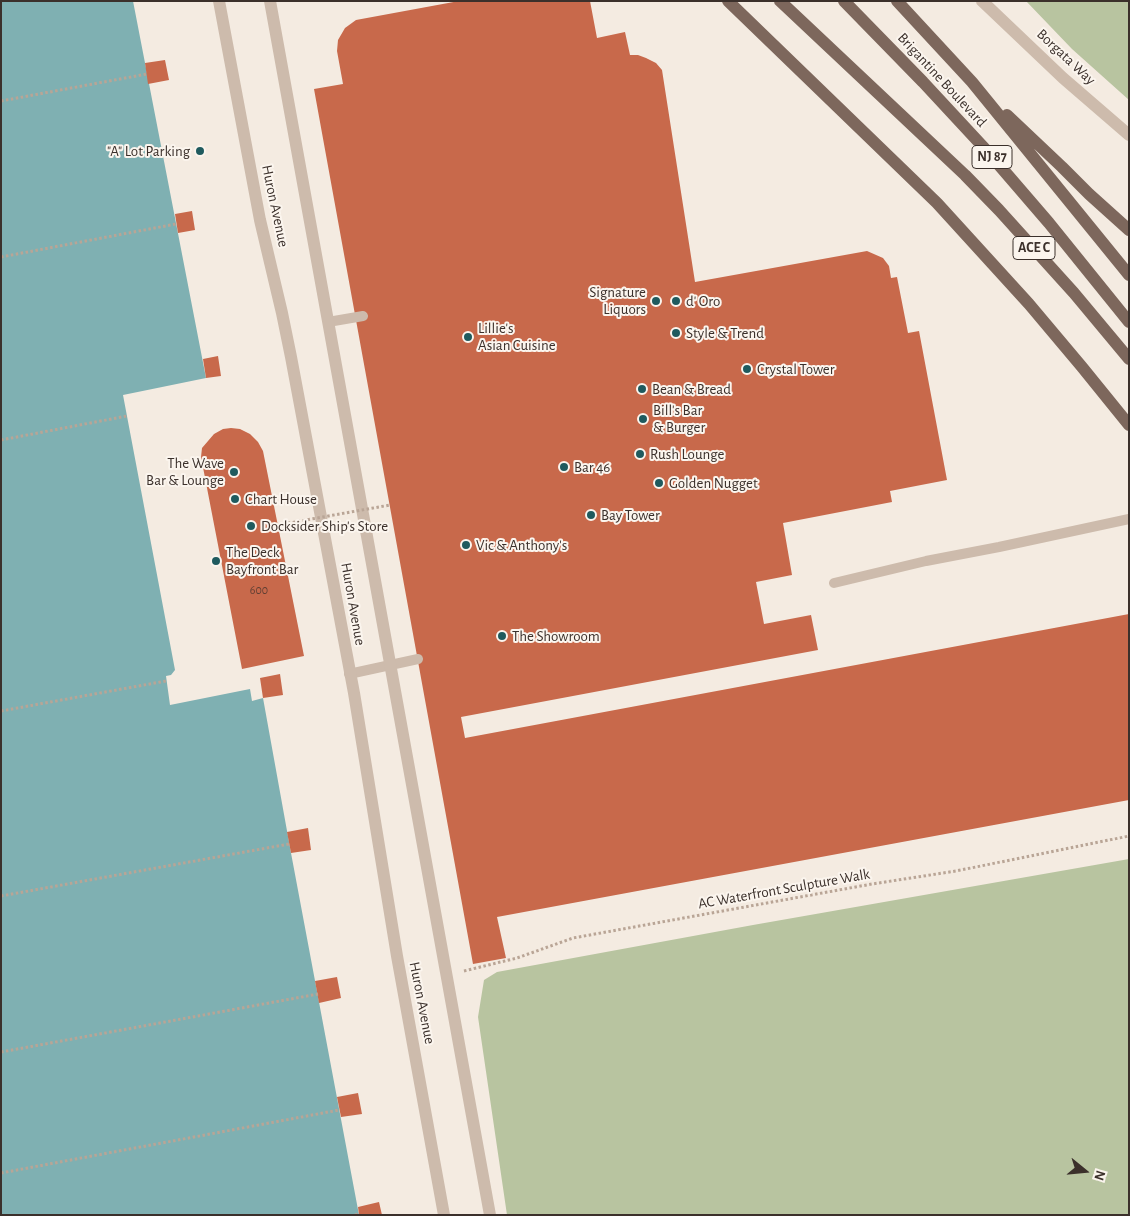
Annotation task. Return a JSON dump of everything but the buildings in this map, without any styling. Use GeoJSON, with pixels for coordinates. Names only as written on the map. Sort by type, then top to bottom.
{"type":"FeatureCollection","features":[{"type":"Feature","properties":{"kind":"main road"},"geometry":{"type":"LineString","coordinates":[[728,1],[937,203],[1029,304],[1129,425]]}},
{"type":"Feature","properties":{"kind":"main road","name":"ACE C"},"geometry":{"type":"LineString","coordinates":[[780,1],[992,203],[1037,251],[1129,359]]}},
{"type":"Feature","properties":{"kind":"main road","name":"Brigantine Boulevard"},"geometry":{"type":"LineString","coordinates":[[844,1],[987,151],[1129,322]]}},
{"type":"Feature","properties":{"kind":"main road","name":"Brigantine Boulevard"},"geometry":{"type":"LineString","coordinates":[[897,1],[972,82],[1129,275]]}},
{"type":"Feature","properties":{"kind":"main road"},"geometry":{"type":"LineString","coordinates":[[972,82],[1129,230]]}},
{"type":"Feature","properties":{"kind":"street","name":"Huron Avenue"},"geometry":{"type":"LineString","coordinates":[[219,1],[260,220],[291,357],[354,693],[397,956],[444,1215]]}},
{"type":"Feature","properties":{"kind":"street","name":"Huron Avenue"},"geometry":{"type":"LineString","coordinates":[[270,1],[490,1215]]}},
{"type":"Feature","properties":{"kind":"street","name":"Borgata Way"},"geometry":{"type":"LineString","coordinates":[[982,1],[1063,78],[1129,136]]}},
{"type":"Feature","properties":{"kind":"lane"},"geometry":{"type":"LineString","coordinates":[[328,322],[363,316]]}},
{"type":"Feature","properties":{"kind":"lane"},"geometry":{"type":"LineString","coordinates":[[834,583],[926,561],[1129,519]]}},
{"type":"Feature","properties":{"kind":"lane"},"geometry":{"type":"LineString","coordinates":[[349,674],[418,659]]}},
{"type":"Feature","properties":{"kind":"path"},"geometry":{"type":"LineString","coordinates":[[1,101],[146,74]]}},
{"type":"Feature","properties":{"kind":"path"},"geometry":{"type":"LineString","coordinates":[[1,257],[176,224]]}},
{"type":"Feature","properties":{"kind":"path"},"geometry":{"type":"LineString","coordinates":[[1,440],[127,416]]}},
{"type":"Feature","properties":{"kind":"path"},"geometry":{"type":"LineString","coordinates":[[278,525],[390,505]]}},
{"type":"Feature","properties":{"kind":"path"},"geometry":{"type":"LineString","coordinates":[[1,711],[166,681]]}},
{"type":"Feature","properties":{"kind":"path","name":"AC Waterfront Sculpture Walk"},"geometry":{"type":"LineString","coordinates":[[447,974],[517,958],[573,938],[872,884],[956,871],[1129,836]]}},
{"type":"Feature","properties":{"kind":"path"},"geometry":{"type":"LineString","coordinates":[[1,896],[289,844]]}},
{"type":"Feature","properties":{"kind":"path"},"geometry":{"type":"LineString","coordinates":[[1,1052],[318,994]]}},
{"type":"Feature","properties":{"kind":"path"},"geometry":{"type":"LineString","coordinates":[[1,1173],[339,1110]]}},
{"type":"Feature","properties":{"kind":"green space"},"geometry":{"type":"Polygon","coordinates":[[[1026,1],[1129,1],[1129,100],[1072,49],[1026,1]]]}},
{"type":"Feature","properties":{"kind":"green space"},"geometry":{"type":"Polygon","coordinates":[[[1129,859],[1129,1215],[507,1215],[478,1017],[484,980],[497,972],[1129,859]]]}},
{"type":"Feature","properties":{"kind":"water"},"geometry":{"type":"Polygon","coordinates":[[[1,1],[133,1],[206,378],[123,395],[175,670],[171,675],[166,676],[170,705],[250,689],[252,701],[263,698],[359,1215],[1,1215],[1,1]]]}},
{"type":"Feature","properties":{"kind":"place","name":"\"A\" Lot Parking"},"geometry":{"type":"Point","coordinates":[200,151]}},
{"type":"Feature","properties":{"kind":"place","name":"Signature Liquors"},"geometry":{"type":"Point","coordinates":[656,301]}},
{"type":"Feature","properties":{"kind":"place","name":"d' Oro"},"geometry":{"type":"Point","coordinates":[676,301]}},
{"type":"Feature","properties":{"kind":"place","name":"Style & Trend"},"geometry":{"type":"Point","coordinates":[676,333]}},
{"type":"Feature","properties":{"kind":"place","name":"Lillie's Asian Cuisine"},"geometry":{"type":"Point","coordinates":[468,337]}},
{"type":"Feature","properties":{"kind":"place","name":"Crystal Tower"},"geometry":{"type":"Point","coordinates":[747,369]}},
{"type":"Feature","properties":{"kind":"place","name":"Bean & Bread"},"geometry":{"type":"Point","coordinates":[642,389]}},
{"type":"Feature","properties":{"kind":"place","name":"Bill's Bar & Burger"},"geometry":{"type":"Point","coordinates":[643,419]}},
{"type":"Feature","properties":{"kind":"place","name":"Rush Lounge"},"geometry":{"type":"Point","coordinates":[640,454]}},
{"type":"Feature","properties":{"kind":"place","name":"Bar 46"},"geometry":{"type":"Point","coordinates":[564,467]}},
{"type":"Feature","properties":{"kind":"place","name":"The Wave Bar & Lounge"},"geometry":{"type":"Point","coordinates":[234,472]}},
{"type":"Feature","properties":{"kind":"place","name":"Golden Nugget"},"geometry":{"type":"Point","coordinates":[659,483]}},
{"type":"Feature","properties":{"kind":"place","name":"Chart House"},"geometry":{"type":"Point","coordinates":[235,499]}},
{"type":"Feature","properties":{"kind":"place","name":"Bay Tower"},"geometry":{"type":"Point","coordinates":[591,515]}},
{"type":"Feature","properties":{"kind":"place","name":"Docksider Ship's Store"},"geometry":{"type":"Point","coordinates":[251,526]}},
{"type":"Feature","properties":{"kind":"place","name":"Vic & Anthony's"},"geometry":{"type":"Point","coordinates":[466,545]}},
{"type":"Feature","properties":{"kind":"place","name":"The Deck Bayfront Bar"},"geometry":{"type":"Point","coordinates":[216,561]}},
{"type":"Feature","properties":{"kind":"place","name":"The Showroom"},"geometry":{"type":"Point","coordinates":[502,636]}}]}
